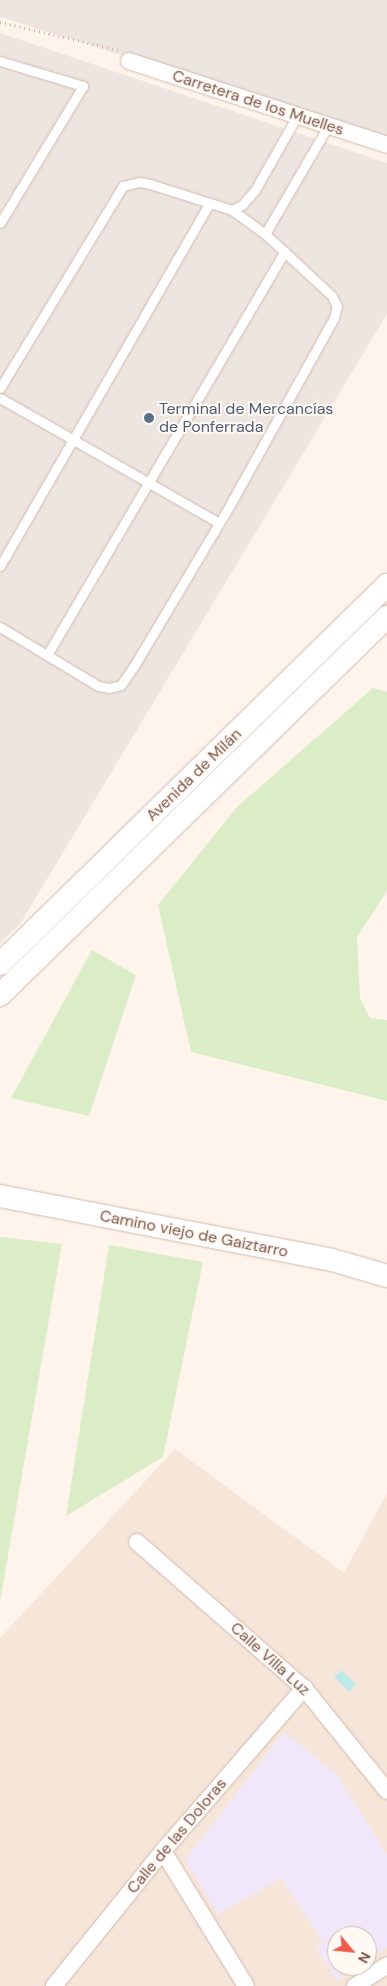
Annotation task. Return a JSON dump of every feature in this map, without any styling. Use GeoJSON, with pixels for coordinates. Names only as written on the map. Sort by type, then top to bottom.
{"type":"FeatureCollection","features":[{"type":"Feature","properties":{"kind":"street","name":"Carretera de los Muelles"},"geometry":{"type":"LineString","coordinates":[[128,61],[387,145]]}},
{"type":"Feature","properties":{"kind":"street","name":"Avenida de Milán"},"geometry":{"type":"LineString","coordinates":[[0,964],[387,585]]}},
{"type":"Feature","properties":{"kind":"street","name":"Avenida de Milán"},"geometry":{"type":"LineString","coordinates":[[0,995],[387,617]]}},
{"type":"Feature","properties":{"kind":"street","name":"Camino viejo de Gaiztarro"},"geometry":{"type":"LineString","coordinates":[[0,1196],[332,1260],[387,1276]]}},
{"type":"Feature","properties":{"kind":"street","name":"Calle Villa Luz"},"geometry":{"type":"LineString","coordinates":[[137,1542],[304,1688],[387,1791]]}},
{"type":"Feature","properties":{"kind":"street","name":"Calle de las Doloras"},"geometry":{"type":"LineString","coordinates":[[54,1986],[163,1851],[304,1688]]}},
{"type":"Feature","properties":{"kind":"street"},"geometry":{"type":"LineString","coordinates":[[163,1851],[246,1986]]}},
{"type":"Feature","properties":{"kind":"street"},"geometry":{"type":"LineString","coordinates":[[355,1986],[387,1965]]}},
{"type":"Feature","properties":{"kind":"lane"},"geometry":{"type":"LineString","coordinates":[[0,61],[83,86],[0,223]]}},
{"type":"Feature","properties":{"kind":"lane"},"geometry":{"type":"LineString","coordinates":[[232,210],[242,205],[255,190],[297,116]]}},
{"type":"Feature","properties":{"kind":"lane"},"geometry":{"type":"LineString","coordinates":[[265,234],[328,126]]}},
{"type":"Feature","properties":{"kind":"lane"},"geometry":{"type":"LineString","coordinates":[[0,388],[123,186],[139,182],[232,210],[265,234],[332,296],[337,306],[334,318],[219,523],[120,684],[109,688],[98,686],[0,628]]}},
{"type":"Feature","properties":{"kind":"lane"},"geometry":{"type":"LineString","coordinates":[[0,566],[72,438],[209,204]]}},
{"type":"Feature","properties":{"kind":"lane"},"geometry":{"type":"LineString","coordinates":[[47,655],[284,252]]}},
{"type":"Feature","properties":{"kind":"lane"},"geometry":{"type":"LineString","coordinates":[[0,398],[219,523]]}},
{"type":"Feature","properties":{"kind":"path"},"geometry":{"type":"LineString","coordinates":[[0,22],[127,52],[128,61]]}},
{"type":"Feature","properties":{"kind":"shaded area"},"geometry":{"type":"Polygon","coordinates":[[[0,0],[387,0],[387,138],[0,17],[0,0]]]}},
{"type":"Feature","properties":{"kind":"shaded area"},"geometry":{"type":"Polygon","coordinates":[[[0,33],[387,163],[387,314],[20,924],[0,943],[0,33]]]}},
{"type":"Feature","properties":{"kind":"shaded area"},"geometry":{"type":"Polygon","coordinates":[[[175,1449],[344,1573],[387,1493],[387,1986],[0,1986],[0,1638],[175,1449]]]}},
{"type":"Feature","properties":{"kind":"shaded area"},"geometry":{"type":"Polygon","coordinates":[[[284,1732],[336,1774],[387,1855],[387,1948],[377,1954],[377,1926],[327,1926],[327,1964],[316,1947],[324,1943],[281,1878],[218,1914],[185,1860],[284,1732]]]}},
{"type":"Feature","properties":{"kind":"shaded area"},"geometry":{"type":"Polygon","coordinates":[[[334,1976],[343,1976],[337,1980],[334,1976]]]}},
{"type":"Feature","properties":{"kind":"green space"},"geometry":{"type":"Polygon","coordinates":[[[373,688],[387,692],[387,891],[357,937],[360,998],[370,1018],[387,1020],[387,1101],[191,1052],[158,905],[237,807],[373,688]]]}},
{"type":"Feature","properties":{"kind":"green space"},"geometry":{"type":"Polygon","coordinates":[[[92,950],[136,975],[89,1116],[11,1098],[92,950]]]}},
{"type":"Feature","properties":{"kind":"green space"},"geometry":{"type":"Polygon","coordinates":[[[0,1237],[62,1244],[0,1602],[0,1237]]]}},
{"type":"Feature","properties":{"kind":"green space"},"geometry":{"type":"Polygon","coordinates":[[[109,1245],[203,1262],[163,1457],[66,1516],[109,1245]]]}},
{"type":"Feature","properties":{"kind":"water"},"geometry":{"type":"Polygon","coordinates":[[[341,1670],[356,1684],[350,1692],[334,1677],[341,1670]]]}},
{"type":"Feature","properties":{"kind":"place","name":"Terminal de Mercancías de Ponferrada"},"geometry":{"type":"Point","coordinates":[149,418]}}]}
